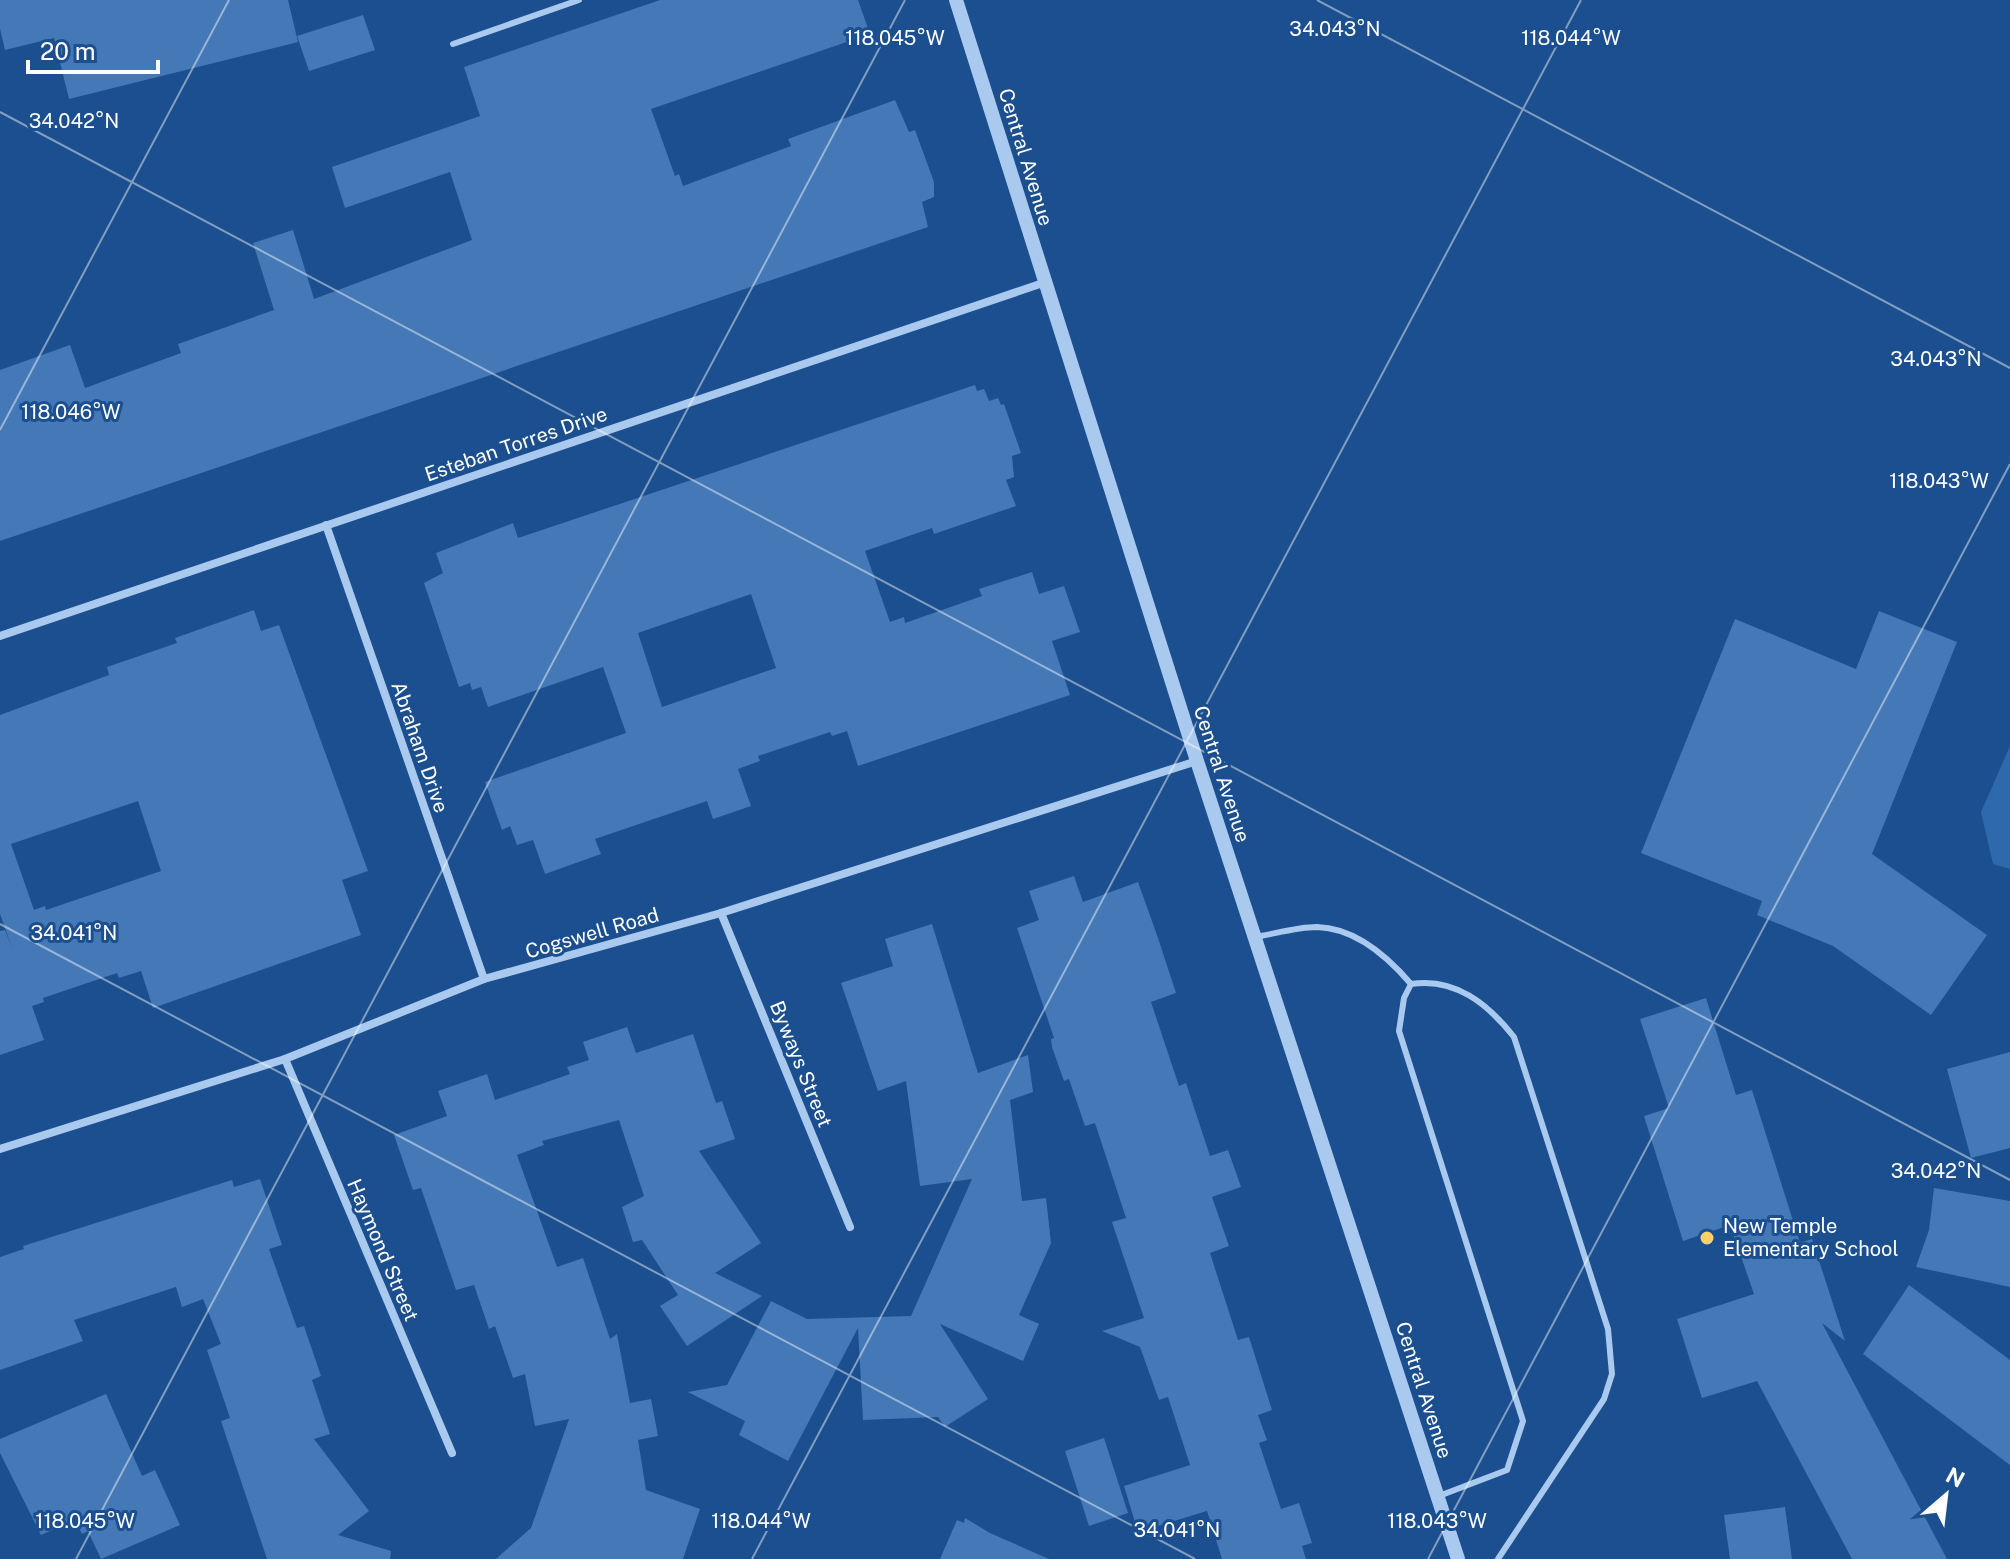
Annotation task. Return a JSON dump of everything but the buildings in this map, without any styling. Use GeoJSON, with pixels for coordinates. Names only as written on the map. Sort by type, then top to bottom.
{"type":"FeatureCollection","features":[{"type":"Feature","properties":{"kind":"street","name":"Central Avenue"},"geometry":{"type":"LineString","coordinates":[[956,0],[1043,283],[1458,1559]]}},
{"type":"Feature","properties":{"kind":"street","name":"Esteban Torres Drive"},"geometry":{"type":"LineString","coordinates":[[0,636],[1043,283]]}},
{"type":"Feature","properties":{"kind":"street","name":"Abraham Drive"},"geometry":{"type":"LineString","coordinates":[[326,525],[484,979]]}},
{"type":"Feature","properties":{"kind":"street","name":"Cogswell Road"},"geometry":{"type":"LineString","coordinates":[[0,1149],[285,1059],[484,979],[721,913],[1197,761]]}},
{"type":"Feature","properties":{"kind":"street","name":"Byways Street"},"geometry":{"type":"LineString","coordinates":[[721,913],[850,1227]]}},
{"type":"Feature","properties":{"kind":"street","name":"Haymond Street"},"geometry":{"type":"LineString","coordinates":[[285,1059],[452,1453]]}},
{"type":"Feature","properties":{"kind":"lane"},"geometry":{"type":"LineString","coordinates":[[453,44],[579,0]]}},
{"type":"Feature","properties":{"kind":"lane"},"geometry":{"type":"LineString","coordinates":[[1254,937],[1318,927],[1359,940],[1386,955],[1411,984]]}},
{"type":"Feature","properties":{"kind":"lane"},"geometry":{"type":"LineString","coordinates":[[1411,984],[1432,981],[1460,989],[1497,1016],[1514,1037],[1608,1329],[1612,1374],[1604,1399],[1498,1559]]}},
{"type":"Feature","properties":{"kind":"lane"},"geometry":{"type":"LineString","coordinates":[[1411,984],[1404,998],[1399,1031],[1523,1421],[1507,1470],[1437,1497]]}},
{"type":"Feature","properties":{"kind":"shaded area"},"geometry":{"type":"Polygon","coordinates":[[[2010,746],[2010,869],[1993,864],[1981,812],[2010,746]]]}},
{"type":"Feature","properties":{"kind":"place","name":"New Temple Elementary School"},"geometry":{"type":"Point","coordinates":[1707,1238]}}]}
